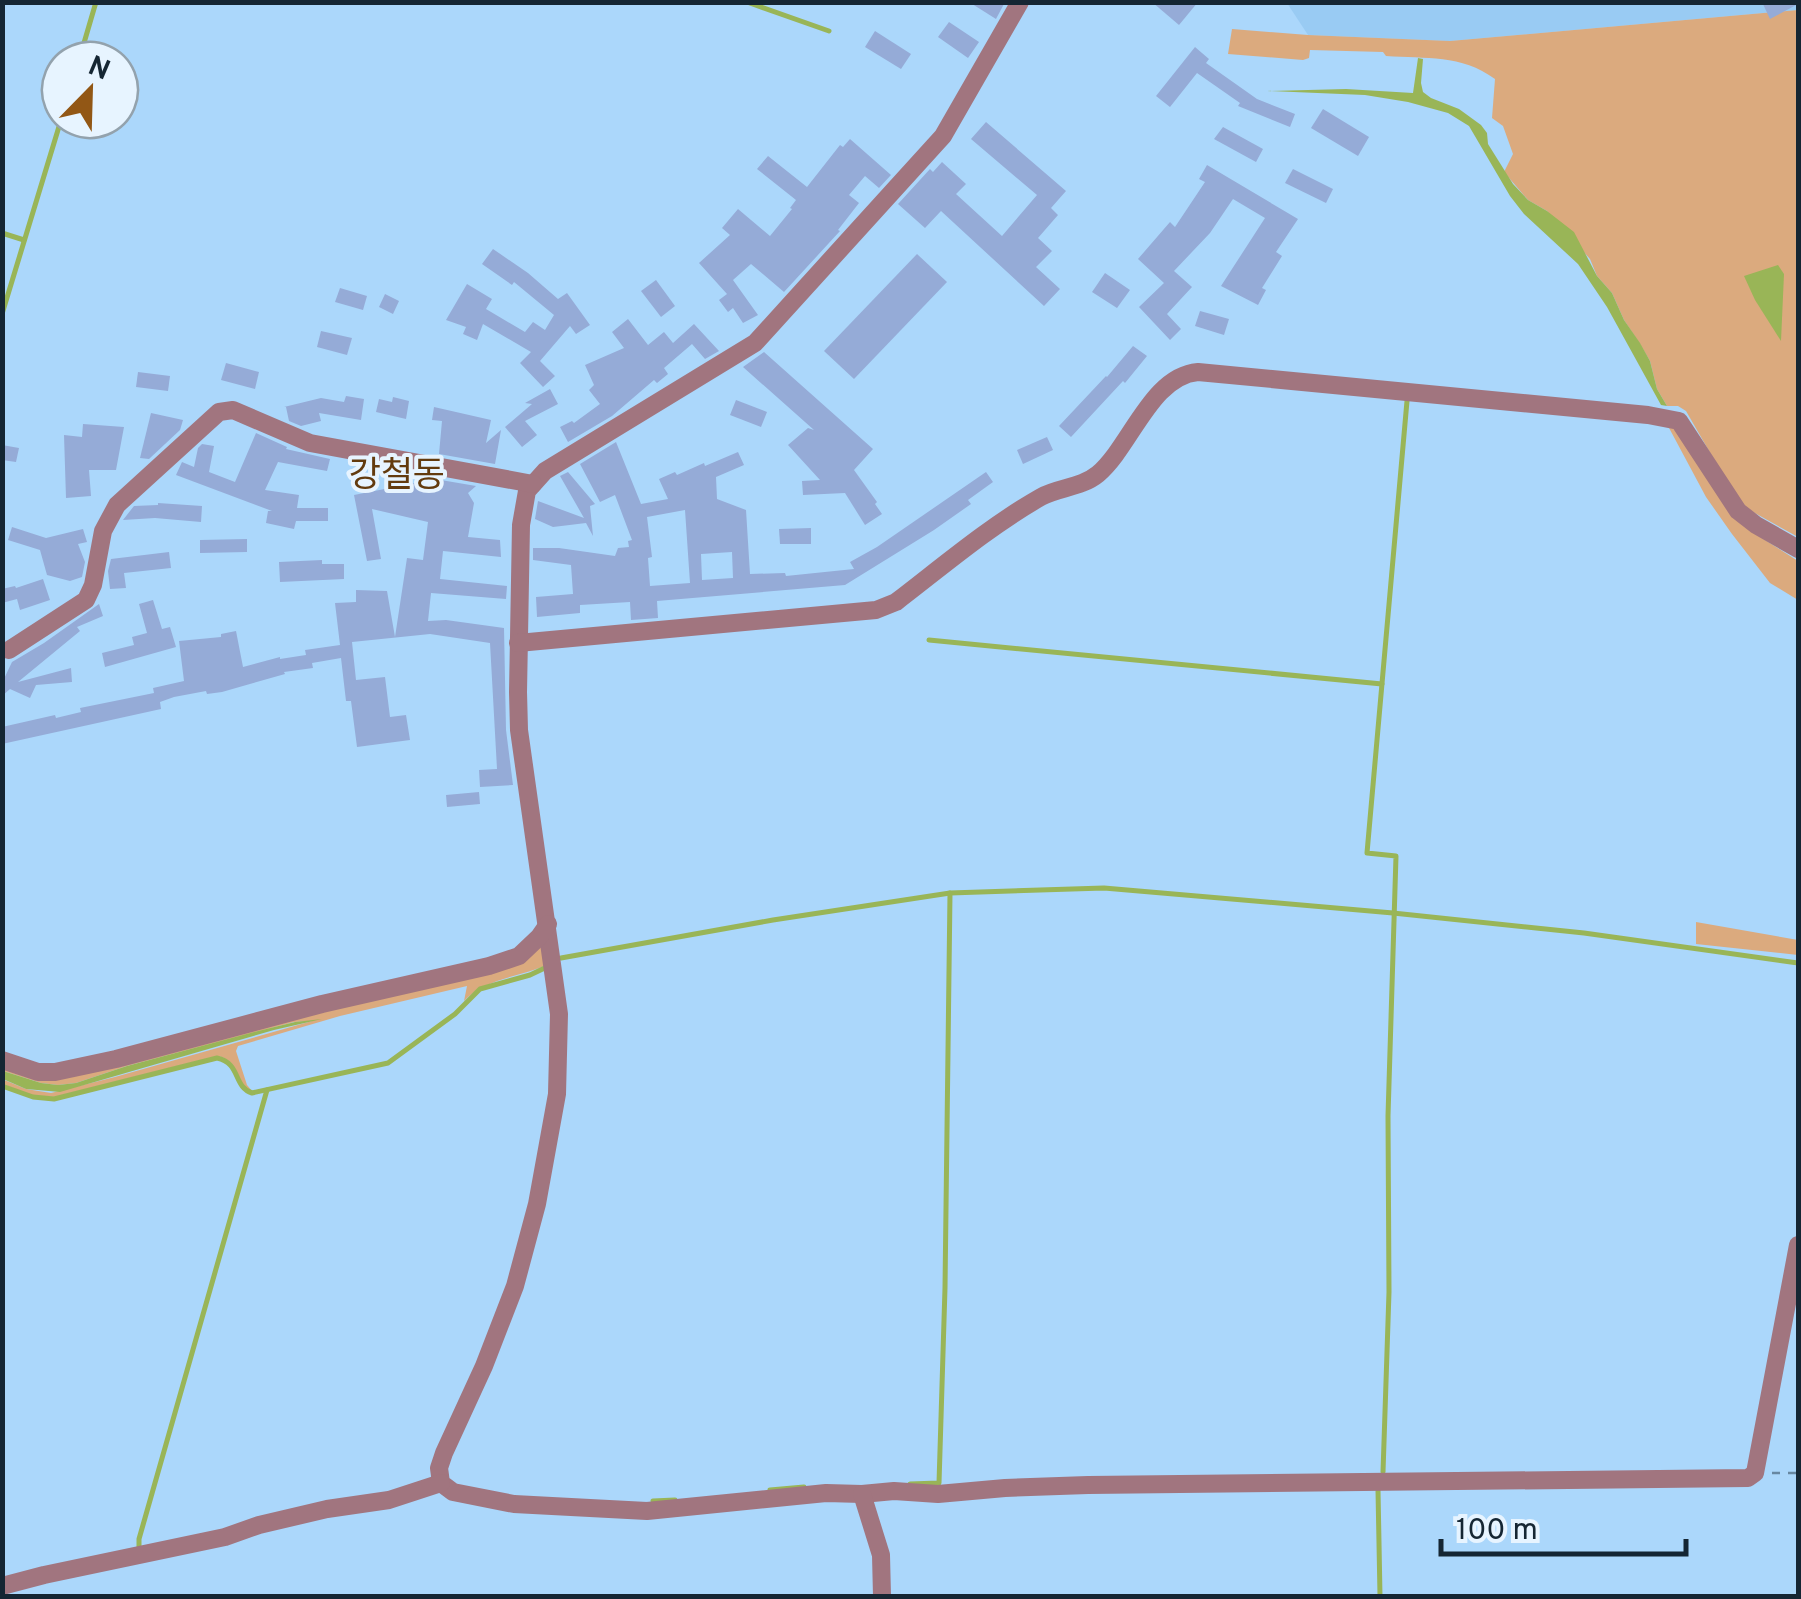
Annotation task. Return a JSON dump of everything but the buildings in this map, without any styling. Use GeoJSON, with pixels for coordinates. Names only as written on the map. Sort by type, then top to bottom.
{"type":"FeatureCollection","features":[{"type":"Feature","properties":{"kind":"street"},"geometry":{"type":"LineString","coordinates":[[1020,2],[942,136],[754,343],[544,471],[527,492],[520,524],[519,730],[560,1014],[557,1094],[519,1273],[484,1366],[444,1453],[439,1468],[441,1484],[452,1492],[514,1504],[647,1511],[826,1493],[938,1494],[1088,1485],[1748,1478],[1756,1473],[1798,1245]]}},
{"type":"Feature","properties":{"kind":"street"},"geometry":{"type":"LineString","coordinates":[[518,643],[876,610],[896,602],[1039,498],[1079,485],[1097,474],[1174,380],[1198,372],[1679,420],[1738,511],[1798,549]]}},
{"type":"Feature","properties":{"kind":"street"},"geometry":{"type":"LineString","coordinates":[[9,650],[86,600],[102,531],[117,505],[219,412],[233,410],[310,442],[533,484]]}},
{"type":"Feature","properties":{"kind":"street"},"geometry":{"type":"LineString","coordinates":[[2,1060],[38,1072],[55,1072],[116,1059],[322,1004],[488,966],[519,956],[548,924]]}},
{"type":"Feature","properties":{"kind":"street"},"geometry":{"type":"LineString","coordinates":[[2,1586],[208,1541],[310,1513],[389,1500],[441,1484]]}},
{"type":"Feature","properties":{"kind":"street"},"geometry":{"type":"LineString","coordinates":[[862,1494],[881,1555],[882,1596]]}},
{"type":"Feature","properties":{"kind":"path"},"geometry":{"type":"LineString","coordinates":[[1756,1473],[1798,1473]]}},
{"type":"Feature","properties":{"kind":"shaded area"},"geometry":{"type":"Polygon","coordinates":[[[1798,2],[1798,10],[1450,41],[1308,35],[1287,3],[1798,2]]]}},
{"type":"Feature","properties":{"kind":"shaded area"},"geometry":{"type":"Polygon","coordinates":[[[1798,10],[1798,537],[1744,507],[1735,496],[1686,411],[1667,406],[1657,389],[1650,361],[1590,259],[1547,211],[1528,200],[1504,172],[1513,154],[1503,126],[1492,118],[1495,79],[1469,65],[1386,56],[1383,52],[1310,50],[1309,58],[1303,60],[1228,54],[1232,29],[1450,41],[1798,10]]]}},
{"type":"Feature","properties":{"kind":"shaded area"},"geometry":{"type":"Polygon","coordinates":[[[1418,58],[1423,59],[1423,92],[1459,109],[1481,125],[1513,184],[1528,200],[1574,232],[1650,361],[1657,389],[1667,406],[1661,405],[1607,307],[1578,264],[1524,214],[1469,126],[1448,113],[1408,102],[1365,95],[1267,91],[1346,89],[1413,93],[1418,58]]]}},
{"type":"Feature","properties":{"kind":"shaded area"},"geometry":{"type":"Polygon","coordinates":[[[1778,265],[1784,274],[1781,341],[1744,276],[1778,265]]]}},
{"type":"Feature","properties":{"kind":"shaded area"},"geometry":{"type":"Polygon","coordinates":[[[1668,426],[1680,431],[1765,540],[1798,561],[1798,600],[1770,583],[1732,534],[1706,497],[1668,426]]]}},
{"type":"Feature","properties":{"kind":"shaded area"},"geometry":{"type":"Polygon","coordinates":[[[1696,922],[1798,940],[1798,955],[1696,944],[1696,922]]]}},
{"type":"Feature","properties":{"kind":"shaded area"},"geometry":{"type":"Polygon","coordinates":[[[543,942],[549,964],[482,987],[464,1001],[467,986],[340,1016],[238,1046],[236,1051],[252,1091],[243,1087],[231,1063],[217,1056],[54,1097],[33,1096],[3,1084],[2,1079],[26,1089],[51,1093],[115,1077],[312,1021],[294,1022],[76,1083],[41,1083],[3,1071],[3,1065],[56,1077],[543,942]]]}},
{"type":"Feature","properties":{"kind":"shaded area"},"geometry":{"type":"Polygon","coordinates":[[[322,1019],[60,1092],[26,1089],[3,1079],[3,1071],[41,1083],[76,1083],[254,1032],[322,1019]]]}},
{"type":"Feature","properties":{"kind":"waterway"},"geometry":{"type":"LineString","coordinates":[[85,40],[96,2]]}},
{"type":"Feature","properties":{"kind":"waterway"},"geometry":{"type":"LineString","coordinates":[[747,2],[829,31]]}},
{"type":"Feature","properties":{"kind":"waterway"},"geometry":{"type":"LineString","coordinates":[[2,314],[55,140]]}},
{"type":"Feature","properties":{"kind":"waterway"},"geometry":{"type":"LineString","coordinates":[[2,233],[24,240]]}},
{"type":"Feature","properties":{"kind":"waterway"},"geometry":{"type":"LineString","coordinates":[[1383,1472],[1396,856],[1367,853],[1407,401]]}},
{"type":"Feature","properties":{"kind":"waterway"},"geometry":{"type":"LineString","coordinates":[[929,640],[1382,684]]}},
{"type":"Feature","properties":{"kind":"waterway"},"geometry":{"type":"LineString","coordinates":[[561,958],[950,893],[1104,888],[1584,933],[1798,963]]}},
{"type":"Feature","properties":{"kind":"waterway"},"geometry":{"type":"LineString","coordinates":[[910,1484],[939,1483],[950,893]]}},
{"type":"Feature","properties":{"kind":"waterway"},"geometry":{"type":"LineString","coordinates":[[2,1086],[33,1097],[54,1099],[217,1058],[230,1065],[242,1086],[252,1093],[388,1063],[455,1014],[480,989],[549,966]]}},
{"type":"Feature","properties":{"kind":"waterway"},"geometry":{"type":"LineString","coordinates":[[139,1547],[267,1090]]}},
{"type":"Feature","properties":{"kind":"waterway"},"geometry":{"type":"LineString","coordinates":[[770,1490],[804,1487]]}},
{"type":"Feature","properties":{"kind":"waterway"},"geometry":{"type":"LineString","coordinates":[[1378,1490],[1380,1596]]}},
{"type":"Feature","properties":{"kind":"waterway"},"geometry":{"type":"LineString","coordinates":[[653,1501],[675,1500]]}},
{"type":"Feature","properties":{"kind":"district","name":"강철동"},"geometry":{"type":"Point","coordinates":[397,474]}}]}
